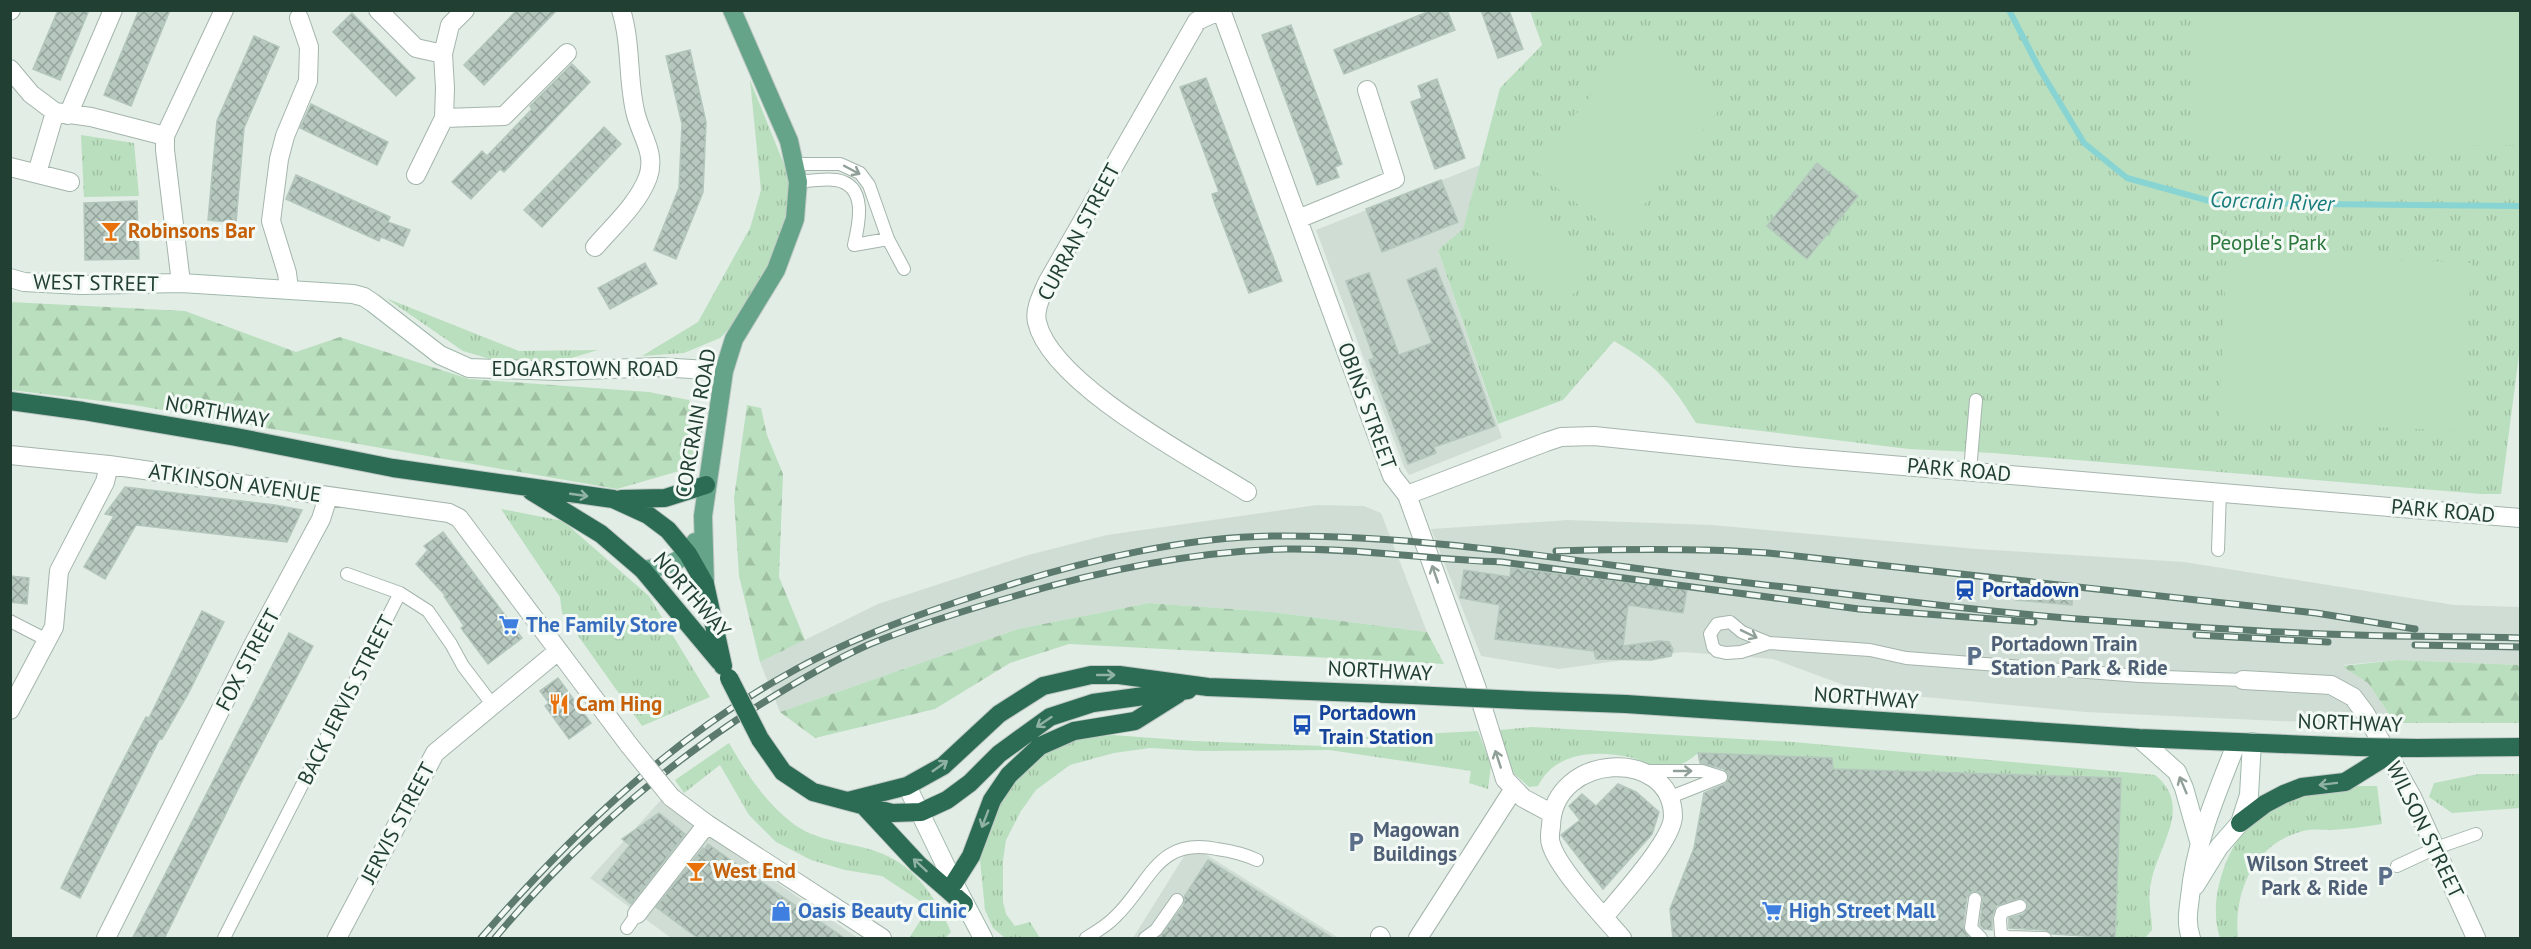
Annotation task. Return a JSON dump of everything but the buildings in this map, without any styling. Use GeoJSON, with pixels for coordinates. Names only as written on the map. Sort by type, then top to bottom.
{"type":"FeatureCollection","features":[{"type":"Feature","properties":{"kind":"highway","name":"NORTHWAY"},"geometry":{"type":"LineString","coordinates":[[10,401],[236,437],[393,468],[613,500],[648,514],[668,530],[688,554],[705,584],[726,672]]}},
{"type":"Feature","properties":{"kind":"highway"},"geometry":{"type":"LineString","coordinates":[[613,500],[665,498],[706,485]]}},
{"type":"Feature","properties":{"kind":"highway","name":"NORTHWAY"},"geometry":{"type":"LineString","coordinates":[[522,486],[601,534],[643,570],[726,672],[760,740],[783,772],[813,792],[860,802],[892,813],[914,799],[943,766],[999,714],[1043,686],[1091,675],[1119,675],[1208,687],[1626,704],[2139,738],[2358,747],[2520,747]]}},
{"type":"Feature","properties":{"kind":"highway","name":"NORTHWAY"},"geometry":{"type":"LineString","coordinates":[[860,802],[947,800],[999,754],[1050,717],[1093,703],[1208,687]]}},
{"type":"Feature","properties":{"kind":"highway"},"geometry":{"type":"LineString","coordinates":[[954,883],[971,856],[992,800],[1009,775],[1040,746],[1074,731],[1135,721],[1182,691]]}},
{"type":"Feature","properties":{"kind":"highway"},"geometry":{"type":"LineString","coordinates":[[2240,823],[2265,804],[2284,794],[2302,787],[2345,782],[2369,767],[2408,748]]}},
{"type":"Feature","properties":{"kind":"highway"},"geometry":{"type":"LineString","coordinates":[[860,802],[918,864],[964,904]]}},
{"type":"Feature","properties":{"kind":"main road","name":"CORCRAIN ROAD"},"geometry":{"type":"LineString","coordinates":[[705,584],[703,527],[706,485],[724,371],[734,339],[776,270],[795,219],[798,182],[789,141],[732,10]]}},
{"type":"Feature","properties":{"kind":"main road"},"geometry":{"type":"LineString","coordinates":[[643,570],[672,565],[688,554],[703,527]]}},
{"type":"Feature","properties":{"kind":"street"},"geometry":{"type":"LineString","coordinates":[[37,173],[62,113],[113,10]]}},
{"type":"Feature","properties":{"kind":"street"},"geometry":{"type":"LineString","coordinates":[[181,283],[165,136],[224,10]]}},
{"type":"Feature","properties":{"kind":"street"},"geometry":{"type":"LineString","coordinates":[[378,10],[416,48],[443,54]]}},
{"type":"Feature","properties":{"kind":"street"},"geometry":{"type":"LineString","coordinates":[[416,175],[444,118],[443,54],[450,25],[465,10]]}},
{"type":"Feature","properties":{"kind":"street"},"geometry":{"type":"LineString","coordinates":[[595,247],[640,194],[649,175],[651,152],[636,116],[628,33],[621,10]]}},
{"type":"Feature","properties":{"kind":"street","name":"OBINS STREET"},"geometry":{"type":"LineString","coordinates":[[1221,11],[1392,476],[1407,495],[1476,686],[1505,779],[1523,798],[1551,813]]}},
{"type":"Feature","properties":{"kind":"street","name":"CURRAN STREET"},"geometry":{"type":"LineString","coordinates":[[1221,11],[1197,21],[1047,283],[1038,304],[1037,320],[1043,338],[1067,369],[1085,385],[1120,412],[1247,492]]}},
{"type":"Feature","properties":{"kind":"street"},"geometry":{"type":"LineString","coordinates":[[289,289],[287,273],[271,220],[285,136],[308,81],[309,48],[299,18]]}},
{"type":"Feature","properties":{"kind":"street"},"geometry":{"type":"LineString","coordinates":[[444,118],[504,116],[567,53]]}},
{"type":"Feature","properties":{"kind":"street"},"geometry":{"type":"LineString","coordinates":[[10,69],[31,94],[62,113],[91,117],[165,136]]}},
{"type":"Feature","properties":{"kind":"street"},"geometry":{"type":"LineString","coordinates":[[1298,219],[1395,179],[1367,90]]}},
{"type":"Feature","properties":{"kind":"street"},"geometry":{"type":"LineString","coordinates":[[10,167],[70,182]]}},
{"type":"Feature","properties":{"kind":"street","name":"WEST STREET"},"geometry":{"type":"LineString","coordinates":[[10,278],[24,282],[96,286],[181,283]]}},
{"type":"Feature","properties":{"kind":"street","name":"EDGARSTOWN ROAD"},"geometry":{"type":"LineString","coordinates":[[181,283],[340,292],[364,297],[440,355],[469,368],[558,371],[659,367],[724,371]]}},
{"type":"Feature","properties":{"kind":"street","name":"PARK ROAD"},"geometry":{"type":"LineString","coordinates":[[1407,495],[1546,442],[1578,435],[2520,518]]}},
{"type":"Feature","properties":{"kind":"street","name":"ATKINSON AVENUE"},"geometry":{"type":"LineString","coordinates":[[10,455],[109,465],[449,513],[459,518],[558,651]]}},
{"type":"Feature","properties":{"kind":"street"},"geometry":{"type":"LineString","coordinates":[[10,710],[54,627],[59,571],[105,483],[109,465]]}},
{"type":"Feature","properties":{"kind":"street","name":"FOX STREET"},"geometry":{"type":"LineString","coordinates":[[106,939],[252,647],[321,519],[328,497]]}},
{"type":"Feature","properties":{"kind":"street"},"geometry":{"type":"LineString","coordinates":[[558,651],[671,797],[707,824],[882,939]]}},
{"type":"Feature","properties":{"kind":"street","name":"JERVIS STREET"},"geometry":{"type":"LineString","coordinates":[[337,939],[435,753],[558,651]]}},
{"type":"Feature","properties":{"kind":"street","name":"WILSON STREET"},"geometry":{"type":"LineString","coordinates":[[2243,680],[2331,685],[2353,698],[2366,713],[2412,797],[2476,939]]}},
{"type":"Feature","properties":{"kind":"street"},"geometry":{"type":"LineString","coordinates":[[2139,738],[2177,772],[2184,788],[2199,841]]}},
{"type":"Feature","properties":{"kind":"street"},"geometry":{"type":"LineString","coordinates":[[2190,896],[2208,862],[2240,823],[2249,795],[2244,742]]}},
{"type":"Feature","properties":{"kind":"street"},"geometry":{"type":"LineString","coordinates":[[2191,939],[2187,921],[2191,874],[2199,841],[2244,742]]}},
{"type":"Feature","properties":{"kind":"street"},"geometry":{"type":"LineString","coordinates":[[1604,917],[1664,842],[1673,817],[1668,798],[1660,784],[1645,771],[1612,766],[1585,773],[1567,784],[1556,799],[1551,813],[1550,843],[1558,861],[1622,939]]}},
{"type":"Feature","properties":{"kind":"street"},"geometry":{"type":"LineString","coordinates":[[1418,939],[1513,790]]}},
{"type":"Feature","properties":{"kind":"street"},"geometry":{"type":"LineString","coordinates":[[914,799],[983,939]]}},
{"type":"Feature","properties":{"kind":"street"},"geometry":{"type":"LineString","coordinates":[[632,921],[707,824]]}},
{"type":"Feature","properties":{"kind":"lane"},"geometry":{"type":"LineString","coordinates":[[795,164],[840,164],[860,173],[869,185],[888,240],[904,269]]}},
{"type":"Feature","properties":{"kind":"lane"},"geometry":{"type":"LineString","coordinates":[[798,182],[837,179],[849,185],[857,196],[860,210],[860,223],[854,245],[888,240]]}},
{"type":"Feature","properties":{"kind":"lane"},"geometry":{"type":"LineString","coordinates":[[1970,471],[1977,400]]}},
{"type":"Feature","properties":{"kind":"lane"},"geometry":{"type":"LineString","coordinates":[[2218,549],[2220,492]]}},
{"type":"Feature","properties":{"kind":"lane"},"geometry":{"type":"LineString","coordinates":[[347,574],[400,593]]}},
{"type":"Feature","properties":{"kind":"lane","name":"BACK JERVIS STREET"},"geometry":{"type":"LineString","coordinates":[[225,939],[400,593],[428,611],[463,666],[492,704]]}},
{"type":"Feature","properties":{"kind":"lane"},"geometry":{"type":"LineString","coordinates":[[10,621],[47,640]]}},
{"type":"Feature","properties":{"kind":"lane"},"geometry":{"type":"LineString","coordinates":[[1769,643],[1870,650],[1906,658],[2140,676],[2243,680]]}},
{"type":"Feature","properties":{"kind":"lane"},"geometry":{"type":"LineString","coordinates":[[1645,771],[1702,771],[1721,777],[1668,798]]}},
{"type":"Feature","properties":{"kind":"lane"},"geometry":{"type":"LineString","coordinates":[[2397,866],[2436,848],[2476,834]]}},
{"type":"Feature","properties":{"kind":"lane"},"geometry":{"type":"LineString","coordinates":[[1087,938],[1116,917],[1162,858],[1175,851],[1186,846],[1207,847],[1245,854],[1257,860]]}},
{"type":"Feature","properties":{"kind":"lane"},"geometry":{"type":"LineString","coordinates":[[1975,899],[1971,928],[1981,939]]}},
{"type":"Feature","properties":{"kind":"lane"},"geometry":{"type":"LineString","coordinates":[[1146,939],[1156,930],[1177,900]]}},
{"type":"Feature","properties":{"kind":"lane"},"geometry":{"type":"LineString","coordinates":[[2020,906],[2002,912],[2001,934],[2008,937],[2045,939]]}},
{"type":"Feature","properties":{"kind":"shaded area"},"geometry":{"type":"Polygon","coordinates":[[[1480,165],[1463,230],[1438,250],[1502,438],[1409,475],[1404,467],[1316,230],[1480,165]]]}},
{"type":"Feature","properties":{"kind":"shaded area"},"geometry":{"type":"Polygon","coordinates":[[[1317,505],[1364,506],[1381,513],[1427,632],[1272,612],[1149,603],[1018,629],[780,712],[760,662],[878,604],[1028,555],[1107,535],[1317,505]]]}},
{"type":"Feature","properties":{"kind":"shaded area"},"geometry":{"type":"Polygon","coordinates":[[[1568,520],[1712,525],[1977,549],[2184,562],[2454,605],[2520,607],[2520,665],[2398,660],[2343,665],[2368,683],[2395,723],[2278,721],[2085,712],[1860,691],[1773,659],[1682,652],[1559,669],[1481,656],[1431,529],[1568,520]]]}},
{"type":"Feature","properties":{"kind":"shaded area"},"geometry":{"type":"Polygon","coordinates":[[[661,800],[708,836],[858,938],[671,938],[590,878],[661,800]]]}},
{"type":"Feature","properties":{"kind":"shaded area"},"geometry":{"type":"Polygon","coordinates":[[[1191,845],[1339,938],[1133,938],[1191,845]]]}},
{"type":"Feature","properties":{"kind":"green space","name":"People's Park"},"geometry":{"type":"Polygon","coordinates":[[[1530,11],[2520,11],[2520,347],[2501,494],[1993,453],[1909,449],[1696,423],[1679,396],[1652,367],[1614,341],[1563,400],[1498,424],[1438,250],[1463,229],[1500,88],[1542,45],[1530,11]]]}},
{"type":"Feature","properties":{"kind":"green space"},"geometry":{"type":"Polygon","coordinates":[[[2193,11],[2520,11],[2520,145],[2195,148],[2193,11]]]}},
{"type":"Feature","properties":{"kind":"green space"},"geometry":{"type":"Polygon","coordinates":[[[1636,38],[1722,106],[1619,237],[1533,169],[1636,38]]]}},
{"type":"Feature","properties":{"kind":"green space"},"geometry":{"type":"Polygon","coordinates":[[[750,80],[790,179],[784,228],[772,259],[731,327],[720,338],[684,353],[642,356],[698,322],[750,228],[761,190],[750,80]]]}},
{"type":"Feature","properties":{"kind":"green space"},"geometry":{"type":"Polygon","coordinates":[[[81,135],[134,143],[139,196],[84,197],[81,135]]]}},
{"type":"Feature","properties":{"kind":"green space"},"geometry":{"type":"Polygon","coordinates":[[[1517,197],[1598,263],[1565,304],[1483,237],[1517,197]]]}},
{"type":"Feature","properties":{"kind":"green space"},"geometry":{"type":"Polygon","coordinates":[[[2227,252],[2471,263],[2463,431],[2219,420],[2227,252]]]}},
{"type":"Feature","properties":{"kind":"green space"},"geometry":{"type":"Polygon","coordinates":[[[386,298],[519,351],[598,350],[558,362],[497,361],[463,351],[386,298]]]}},
{"type":"Feature","properties":{"kind":"green space"},"geometry":{"type":"Polygon","coordinates":[[[10,302],[185,311],[296,352],[340,337],[469,379],[649,392],[689,400],[702,432],[693,467],[617,489],[134,405],[11,390],[10,302]]]}},
{"type":"Feature","properties":{"kind":"green space"},"geometry":{"type":"Polygon","coordinates":[[[747,405],[761,408],[767,435],[783,474],[779,577],[805,640],[760,662],[739,576],[734,498],[747,405]]]}},
{"type":"Feature","properties":{"kind":"green space"},"geometry":{"type":"Polygon","coordinates":[[[501,509],[563,521],[649,596],[710,697],[642,726],[562,613],[560,597],[501,509]]]}},
{"type":"Feature","properties":{"kind":"green space"},"geometry":{"type":"Polygon","coordinates":[[[1149,603],[1272,612],[1427,632],[1444,664],[1069,644],[1010,663],[935,709],[815,738],[780,712],[1018,629],[1149,603]]]}},
{"type":"Feature","properties":{"kind":"green space"},"geometry":{"type":"Polygon","coordinates":[[[2398,660],[2520,665],[2520,723],[2395,723],[2368,683],[2342,666],[2398,660]]]}},
{"type":"Feature","properties":{"kind":"green space"},"geometry":{"type":"Polygon","coordinates":[[[1532,727],[1794,742],[2155,775],[2166,787],[2172,800],[2173,813],[2150,889],[2152,930],[2145,938],[2115,938],[2121,778],[1833,769],[1832,759],[1698,753],[1682,764],[1658,767],[1632,758],[1590,754],[1565,760],[1545,775],[1538,786],[1529,787],[1509,769],[1500,730],[1532,727]]]}},
{"type":"Feature","properties":{"kind":"green space"},"geometry":{"type":"Polygon","coordinates":[[[1478,731],[1491,765],[1488,789],[1469,783],[1471,771],[1329,750],[1202,751],[1150,748],[1114,753],[1070,765],[1036,790],[1021,811],[1006,840],[1003,861],[1003,902],[1006,914],[1015,926],[1030,922],[1040,938],[1005,938],[993,928],[985,910],[980,860],[983,838],[991,813],[1030,761],[1068,739],[1113,735],[1193,741],[1376,748],[1365,737],[1478,731]]]}},
{"type":"Feature","properties":{"kind":"green space"},"geometry":{"type":"Polygon","coordinates":[[[729,743],[758,788],[775,808],[795,825],[816,836],[883,854],[906,867],[932,897],[951,932],[945,938],[909,938],[929,907],[882,876],[845,870],[811,860],[776,842],[749,815],[720,765],[684,793],[675,780],[729,743]]]}},
{"type":"Feature","properties":{"kind":"green space"},"geometry":{"type":"Polygon","coordinates":[[[2479,774],[2520,774],[2520,808],[2452,813],[2429,797],[2434,783],[2479,774]]]}},
{"type":"Feature","properties":{"kind":"green space"},"geometry":{"type":"Polygon","coordinates":[[[2349,786],[2377,786],[2382,824],[2338,830],[2308,830],[2274,844],[2262,856],[2244,885],[2237,920],[2238,938],[2220,938],[2216,922],[2216,905],[2224,868],[2231,851],[2252,822],[2265,811],[2284,801],[2349,786]]]}},
{"type":"Feature","properties":{"kind":"waterway","name":"Corcrain River"},"geometry":{"type":"LineString","coordinates":[[2009,10],[2039,68],[2084,143],[2127,178],[2217,203],[2520,206]]}},
{"type":"Feature","properties":{"kind":"railway"},"geometry":{"type":"LineString","coordinates":[[481,938],[549,863],[659,761],[740,702],[784,676],[837,648],[949,605],[1070,567],[1172,545],[1240,537],[1273,536],[1403,541],[1533,554],[1728,581],[2068,618],[2295,633],[2520,638]]}},
{"type":"Feature","properties":{"kind":"railway"},"geometry":{"type":"LineString","coordinates":[[495,938],[552,875],[612,816],[677,762],[792,685],[854,651],[906,630],[1015,596],[1115,570],[1218,554],[1287,549],[1341,550],[1502,562],[1859,609],[2034,622]]}},
{"type":"Feature","properties":{"kind":"railway"},"geometry":{"type":"LineString","coordinates":[[1556,551],[1662,549],[1768,553],[2316,613],[2415,629]]}},
{"type":"Feature","properties":{"kind":"railway"},"geometry":{"type":"LineString","coordinates":[[2196,635],[2328,642]]}},
{"type":"Feature","properties":{"kind":"railway"},"geometry":{"type":"LineString","coordinates":[[2415,645],[2520,647]]}},
{"type":"Feature","properties":{"kind":"place","name":"Robinsons Bar"},"geometry":{"type":"Point","coordinates":[111,231]}},
{"type":"Feature","properties":{"kind":"place","name":"Portadown"},"geometry":{"type":"Point","coordinates":[1965,590]}},
{"type":"Feature","properties":{"kind":"place","name":"The Family Store"},"geometry":{"type":"Point","coordinates":[509,625]}},
{"type":"Feature","properties":{"kind":"place","name":"Portadown Train Station Park & Ride"},"geometry":{"type":"Point","coordinates":[1974,656]}},
{"type":"Feature","properties":{"kind":"place","name":"Cam Hing"},"geometry":{"type":"Point","coordinates":[559,704]}},
{"type":"Feature","properties":{"kind":"place","name":"Portadown Train Station"},"geometry":{"type":"Point","coordinates":[1302,725]}},
{"type":"Feature","properties":{"kind":"place","name":"Magowan Buildings"},"geometry":{"type":"Point","coordinates":[1356,842]}},
{"type":"Feature","properties":{"kind":"place","name":"West End"},"geometry":{"type":"Point","coordinates":[696,871]}},
{"type":"Feature","properties":{"kind":"place","name":"Wilson Street Park & Ride"},"geometry":{"type":"Point","coordinates":[2385,876]}},
{"type":"Feature","properties":{"kind":"place","name":"Oasis Beauty Clinic"},"geometry":{"type":"Point","coordinates":[781,911]}},
{"type":"Feature","properties":{"kind":"place","name":"High Street Mall"},"geometry":{"type":"Point","coordinates":[1772,911]}}]}
